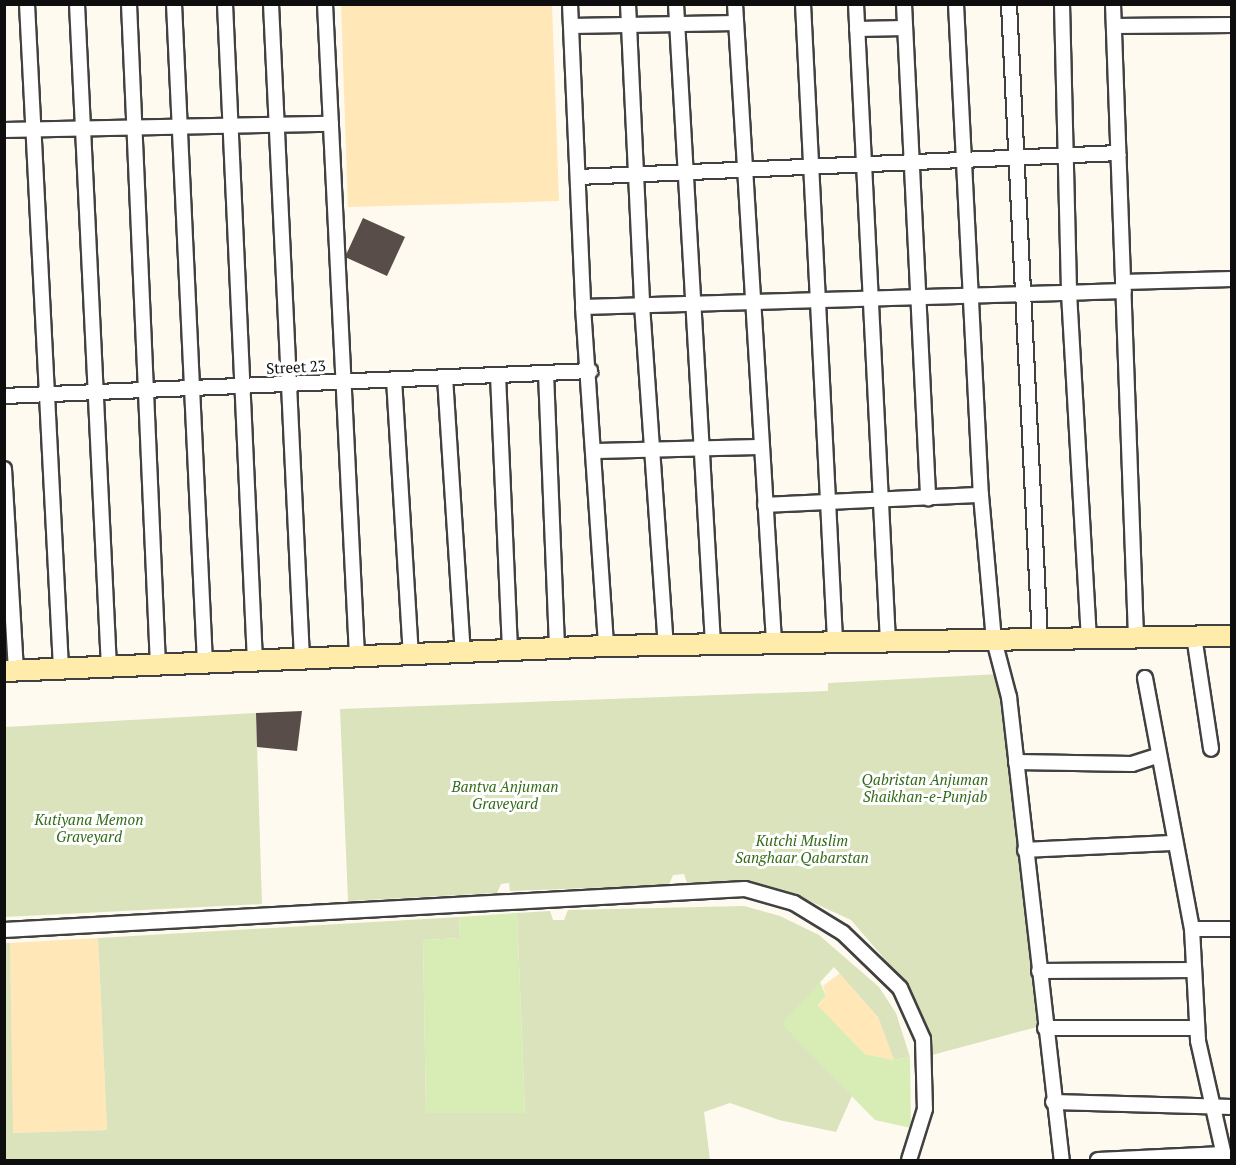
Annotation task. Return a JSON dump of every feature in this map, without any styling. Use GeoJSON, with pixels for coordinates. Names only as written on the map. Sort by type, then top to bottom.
{"type":"FeatureCollection","features":[{"type":"Feature","properties":{"kind":"street"},"geometry":{"type":"LineString","coordinates":[[27,4],[61,669]]}},
{"type":"Feature","properties":{"kind":"street"},"geometry":{"type":"LineString","coordinates":[[77,4],[109,667]]}},
{"type":"Feature","properties":{"kind":"street"},"geometry":{"type":"LineString","coordinates":[[129,4],[158,666]]}},
{"type":"Feature","properties":{"kind":"street"},"geometry":{"type":"LineString","coordinates":[[174,4],[205,664]]}},
{"type":"Feature","properties":{"kind":"street"},"geometry":{"type":"LineString","coordinates":[[225,4],[245,386],[255,662]]}},
{"type":"Feature","properties":{"kind":"street"},"geometry":{"type":"LineString","coordinates":[[271,4],[302,660]]}},
{"type":"Feature","properties":{"kind":"street"},"geometry":{"type":"LineString","coordinates":[[325,4],[357,657]]}},
{"type":"Feature","properties":{"kind":"street"},"geometry":{"type":"LineString","coordinates":[[570,4],[583,307],[590,371],[606,646]]}},
{"type":"Feature","properties":{"kind":"street"},"geometry":{"type":"LineString","coordinates":[[628,4],[642,305],[666,645]]}},
{"type":"Feature","properties":{"kind":"street"},"geometry":{"type":"LineString","coordinates":[[676,4],[713,644]]}},
{"type":"Feature","properties":{"kind":"street"},"geometry":{"type":"LineString","coordinates":[[735,4],[743,169],[774,642]]}},
{"type":"Feature","properties":{"kind":"street"},"geometry":{"type":"LineString","coordinates":[[802,4],[835,641]]}},
{"type":"Feature","properties":{"kind":"street"},"geometry":{"type":"LineString","coordinates":[[856,4],[888,642]]}},
{"type":"Feature","properties":{"kind":"street"},"geometry":{"type":"LineString","coordinates":[[904,4],[928,498]]}},
{"type":"Feature","properties":{"kind":"street"},"geometry":{"type":"LineString","coordinates":[[956,4],[973,296],[981,495],[994,640],[1009,697],[1053,1102],[1062,1161]]}},
{"type":"Feature","properties":{"kind":"street"},"geometry":{"type":"LineString","coordinates":[[1009,4],[1040,639]]}},
{"type":"Feature","properties":{"kind":"street"},"geometry":{"type":"LineString","coordinates":[[1062,4],[1069,293],[1089,637]]}},
{"type":"Feature","properties":{"kind":"street"},"geometry":{"type":"LineString","coordinates":[[1113,4],[1136,636]]}},
{"type":"Feature","properties":{"kind":"street"},"geometry":{"type":"LineString","coordinates":[[571,26],[629,27],[736,23]]}},
{"type":"Feature","properties":{"kind":"street"},"geometry":{"type":"LineString","coordinates":[[1114,26],[1232,25]]}},
{"type":"Feature","properties":{"kind":"street"},"geometry":{"type":"LineString","coordinates":[[857,29],[905,28]]}},
{"type":"Feature","properties":{"kind":"street"},"geometry":{"type":"LineString","coordinates":[[4,130],[331,124]]}},
{"type":"Feature","properties":{"kind":"street"},"geometry":{"type":"LineString","coordinates":[[578,177],[1118,153]]}},
{"type":"Feature","properties":{"kind":"street"},"geometry":{"type":"LineString","coordinates":[[583,307],[1069,293],[1123,286],[1232,279]]}},
{"type":"Feature","properties":{"kind":"street","name":"Street 23"},"geometry":{"type":"LineString","coordinates":[[4,396],[590,371]]}},
{"type":"Feature","properties":{"kind":"street"},"geometry":{"type":"LineString","coordinates":[[546,373],[557,648]]}},
{"type":"Feature","properties":{"kind":"street"},"geometry":{"type":"LineString","coordinates":[[498,375],[510,650]]}},
{"type":"Feature","properties":{"kind":"street"},"geometry":{"type":"LineString","coordinates":[[445,377],[463,652]]}},
{"type":"Feature","properties":{"kind":"street"},"geometry":{"type":"LineString","coordinates":[[394,379],[411,655]]}},
{"type":"Feature","properties":{"kind":"street"},"geometry":{"type":"LineString","coordinates":[[594,451],[761,447]]}},
{"type":"Feature","properties":{"kind":"street"},"geometry":{"type":"LineString","coordinates":[[4,469],[10,671],[606,646],[1232,636]]}},
{"type":"Feature","properties":{"kind":"street"},"geometry":{"type":"LineString","coordinates":[[765,505],[981,495]]}},
{"type":"Feature","properties":{"kind":"street"},"geometry":{"type":"LineString","coordinates":[[1194,636],[1211,749]]}},
{"type":"Feature","properties":{"kind":"street"},"geometry":{"type":"LineString","coordinates":[[1098,1161],[1224,1157],[1197,1028],[1192,929],[1145,678]]}},
{"type":"Feature","properties":{"kind":"street"},"geometry":{"type":"LineString","coordinates":[[1016,762],[1132,764],[1159,755]]}},
{"type":"Feature","properties":{"kind":"street"},"geometry":{"type":"LineString","coordinates":[[1025,849],[1176,843]]}},
{"type":"Feature","properties":{"kind":"street"},"geometry":{"type":"LineString","coordinates":[[4,930],[745,889],[794,903],[843,933],[900,988],[923,1039],[925,1110],[909,1161]]}},
{"type":"Feature","properties":{"kind":"street"},"geometry":{"type":"LineString","coordinates":[[1192,929],[1232,929]]}},
{"type":"Feature","properties":{"kind":"street"},"geometry":{"type":"LineString","coordinates":[[1039,971],[1194,970]]}},
{"type":"Feature","properties":{"kind":"street"},"geometry":{"type":"LineString","coordinates":[[1045,1028],[1197,1028]]}},
{"type":"Feature","properties":{"kind":"street"},"geometry":{"type":"LineString","coordinates":[[1053,1102],[1232,1107]]}},
{"type":"Feature","properties":{"kind":"green space"},"geometry":{"type":"Polygon","coordinates":[[[999,674],[1037,1027],[932,1055],[920,1013],[902,979],[851,920],[792,893],[741,881],[687,883],[684,874],[673,875],[669,885],[510,891],[509,883],[501,884],[497,893],[348,901],[340,709],[828,691],[828,683],[999,674]]]}},
{"type":"Feature","properties":{"kind":"green space","name":"Kutiyana Memon Graveyard"},"geometry":{"type":"Polygon","coordinates":[[[256,713],[262,904],[5,917],[5,727],[256,713]]]}},
{"type":"Feature","properties":{"kind":"green space"},"geometry":{"type":"Polygon","coordinates":[[[744,906],[780,916],[819,935],[879,987],[896,1013],[910,1057],[894,1060],[878,1017],[834,967],[782,1024],[852,1096],[836,1132],[779,1120],[730,1103],[704,1112],[710,1160],[5,1160],[5,943],[10,943],[13,1133],[107,1130],[98,938],[459,917],[460,938],[423,940],[426,1113],[525,1113],[517,913],[550,911],[553,920],[564,920],[568,910],[744,906]]]}},
{"type":"Feature","properties":{"kind":"green space"},"geometry":{"type":"Polygon","coordinates":[[[517,913],[525,1113],[426,1113],[423,940],[460,938],[459,917],[517,913]]]}},
{"type":"Feature","properties":{"kind":"green space"},"geometry":{"type":"Polygon","coordinates":[[[820,982],[826,996],[818,1005],[865,1054],[894,1060],[910,1057],[911,1128],[875,1120],[781,1024],[820,982]]]}},
{"type":"Feature","properties":{"kind":"sand"},"geometry":{"type":"Polygon","coordinates":[[[341,5],[552,5],[559,201],[348,207],[341,5]]]}},
{"type":"Feature","properties":{"kind":"sand"},"geometry":{"type":"Polygon","coordinates":[[[98,938],[107,1130],[12,1133],[10,943],[98,938]]]}},
{"type":"Feature","properties":{"kind":"sand"},"geometry":{"type":"Polygon","coordinates":[[[840,973],[878,1017],[894,1060],[865,1054],[818,1006],[826,996],[823,986],[840,973]]]}},
{"type":"Feature","properties":{"kind":"building"},"geometry":{"type":"Polygon","coordinates":[[[363,218],[405,237],[387,276],[345,257],[363,218]]]}},
{"type":"Feature","properties":{"kind":"building"},"geometry":{"type":"Polygon","coordinates":[[[302,711],[297,751],[257,747],[256,713],[302,711]]]}},
{"type":"Feature","properties":{"kind":"park label","name":"Qabristan Anjuman Shaikhan-e-Punjab"},"geometry":{"type":"Point","coordinates":[925,788]}},
{"type":"Feature","properties":{"kind":"park label","name":"Bantva Anjuman Graveyard"},"geometry":{"type":"Point","coordinates":[505,794]}},
{"type":"Feature","properties":{"kind":"park label","name":"Kutchi Muslim Sanghaar Qabarstan"},"geometry":{"type":"Point","coordinates":[802,848]}}]}
